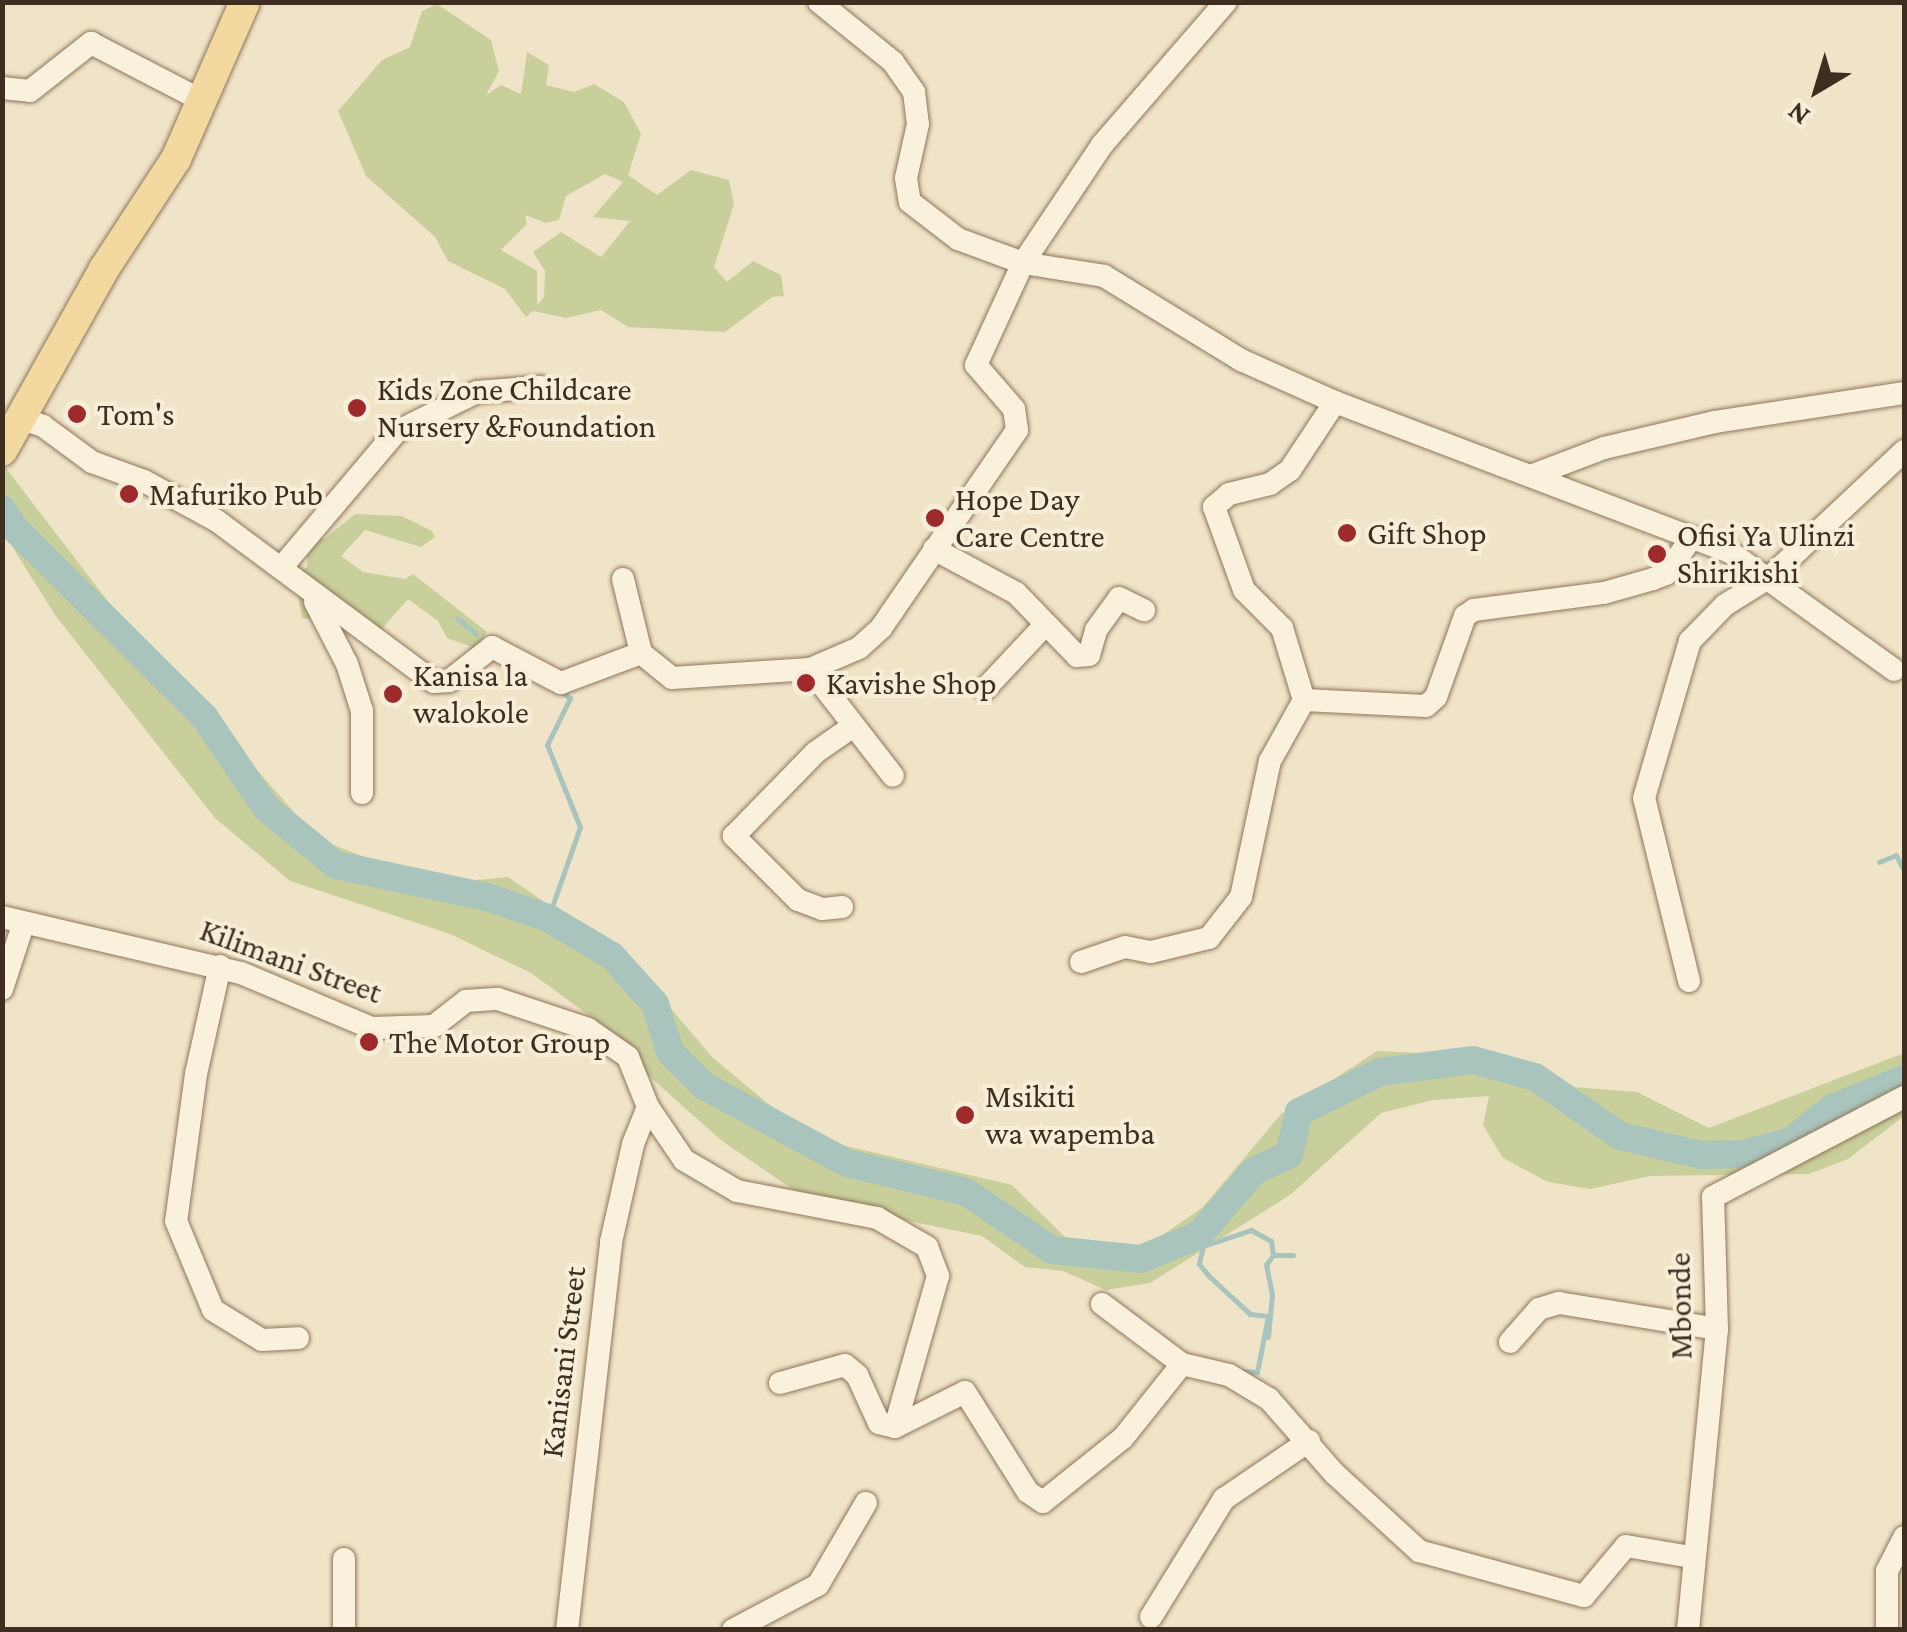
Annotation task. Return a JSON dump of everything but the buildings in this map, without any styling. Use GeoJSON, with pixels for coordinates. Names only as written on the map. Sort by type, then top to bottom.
{"type":"FeatureCollection","features":[{"type":"Feature","properties":{"kind":"main road"},"geometry":{"type":"LineString","coordinates":[[2,450],[205,102],[245,2]]}},
{"type":"Feature","properties":{"kind":"street"},"geometry":{"type":"LineString","coordinates":[[818,2],[893,62],[914,92],[918,124],[906,178],[910,202],[958,240],[1024,263],[1104,276],[1241,360],[1335,402],[1730,552],[1770,577],[1894,670]]}},
{"type":"Feature","properties":{"kind":"street"},"geometry":{"type":"LineString","coordinates":[[623,579],[641,653],[672,678],[810,668],[858,648],[881,628],[1017,430],[1014,410],[976,365],[1024,263],[1102,144],[1226,2]]}},
{"type":"Feature","properties":{"kind":"street"},"geometry":{"type":"LineString","coordinates":[[2,88],[30,91],[91,43],[205,102]]}},
{"type":"Feature","properties":{"kind":"street"},"geometry":{"type":"LineString","coordinates":[[281,568],[396,432],[477,392],[540,387]]}},
{"type":"Feature","properties":{"kind":"street"},"geometry":{"type":"LineString","coordinates":[[1533,475],[1604,448],[1715,422],[1904,394]]}},
{"type":"Feature","properties":{"kind":"street"},"geometry":{"type":"LineString","coordinates":[[1081,962],[1126,947],[1151,952],[1209,938],[1240,897],[1270,761],[1304,700],[1282,628],[1244,590],[1214,507],[1229,494],[1270,484],[1290,470],[1335,402]]}},
{"type":"Feature","properties":{"kind":"street"},"geometry":{"type":"LineString","coordinates":[[20,418],[43,426],[92,462],[187,504],[281,568],[424,678],[442,683],[492,647],[560,683],[641,653]]}},
{"type":"Feature","properties":{"kind":"street"},"geometry":{"type":"LineString","coordinates":[[1689,982],[1644,798],[1690,640],[1725,606],[1770,577],[1904,450]]}},
{"type":"Feature","properties":{"kind":"street"},"geometry":{"type":"LineString","coordinates":[[1304,700],[1426,706],[1474,610],[1604,593],[1666,574],[1690,540]]}},
{"type":"Feature","properties":{"kind":"street"},"geometry":{"type":"LineString","coordinates":[[934,549],[1016,593],[1066,650],[1089,655],[1096,630],[1119,598],[1144,610]]}},
{"type":"Feature","properties":{"kind":"street"},"geometry":{"type":"LineString","coordinates":[[310,594],[347,664],[362,711],[362,794]]}},
{"type":"Feature","properties":{"kind":"street"},"geometry":{"type":"LineString","coordinates":[[984,689],[1042,626]]}},
{"type":"Feature","properties":{"kind":"street"},"geometry":{"type":"LineString","coordinates":[[810,668],[893,776]]}},
{"type":"Feature","properties":{"kind":"street"},"geometry":{"type":"LineString","coordinates":[[842,906],[822,909],[798,900],[734,836],[816,752],[852,726]]}},
{"type":"Feature","properties":{"kind":"street"},"geometry":{"type":"LineString","coordinates":[[2,990],[12,921]]}},
{"type":"Feature","properties":{"kind":"street","name":"Kilimani Street"},"geometry":{"type":"LineString","coordinates":[[12,921],[220,966],[372,1028],[434,1026],[466,1001],[529,1006],[588,1028],[628,1057],[648,1107],[684,1160],[737,1192],[877,1218],[927,1246],[938,1276],[896,1428]]}},
{"type":"Feature","properties":{"kind":"street"},"geometry":{"type":"LineString","coordinates":[[220,966],[176,1221],[213,1310],[262,1340],[298,1338]]}},
{"type":"Feature","properties":{"kind":"street","name":"Mbonde"},"geometry":{"type":"LineString","coordinates":[[1688,1630],[1691,1557],[1716,1328],[1713,1196],[1904,1097]]}},
{"type":"Feature","properties":{"kind":"street","name":"Kanisani Street"},"geometry":{"type":"LineString","coordinates":[[568,1630],[611,1242],[648,1107]]}},
{"type":"Feature","properties":{"kind":"street"},"geometry":{"type":"LineString","coordinates":[[1510,1342],[1539,1309],[1559,1303],[1716,1328]]}},
{"type":"Feature","properties":{"kind":"street"},"geometry":{"type":"LineString","coordinates":[[1102,1304],[1182,1364],[1246,1382],[1404,1540],[1430,1555],[1584,1596],[1626,1546],[1691,1557]]}},
{"type":"Feature","properties":{"kind":"street"},"geometry":{"type":"LineString","coordinates":[[780,1383],[845,1365],[857,1375],[879,1424],[896,1428],[964,1392],[1028,1492],[1049,1501],[1123,1438],[1182,1364]]}},
{"type":"Feature","properties":{"kind":"street"},"geometry":{"type":"LineString","coordinates":[[1150,1617],[1224,1499],[1309,1442]]}},
{"type":"Feature","properties":{"kind":"street"},"geometry":{"type":"LineString","coordinates":[[733,1630],[818,1585],[866,1503]]}},
{"type":"Feature","properties":{"kind":"street"},"geometry":{"type":"LineString","coordinates":[[1887,1630],[1886,1571],[1904,1537]]}},
{"type":"Feature","properties":{"kind":"street"},"geometry":{"type":"LineString","coordinates":[[344,1559],[344,1630]]}},
{"type":"Feature","properties":{"kind":"green space"},"geometry":{"type":"Polygon","coordinates":[[[437,4],[491,40],[499,71],[486,95],[501,85],[521,94],[527,52],[549,65],[546,85],[574,92],[594,84],[624,102],[641,134],[628,175],[657,195],[691,170],[729,180],[734,204],[714,267],[727,282],[753,261],[781,275],[784,296],[772,297],[725,332],[628,327],[601,310],[566,318],[533,311],[526,317],[505,289],[448,261],[435,237],[366,176],[338,111],[382,60],[410,47],[422,11],[437,4]],[[605,174],[566,196],[559,220],[546,223],[525,215],[527,224],[501,250],[537,271],[537,305],[544,297],[545,271],[533,252],[561,232],[601,257],[630,221],[593,217],[623,182],[605,174]]]}},
{"type":"Feature","properties":{"kind":"green space"},"geometry":{"type":"Polygon","coordinates":[[[2,463],[110,604],[318,839],[435,884],[508,877],[631,961],[712,1057],[808,1137],[1012,1185],[1066,1238],[1116,1256],[1147,1246],[1203,1207],[1281,1114],[1377,1051],[1466,1055],[1573,1087],[1637,1092],[1709,1128],[1904,1053],[1904,1116],[1848,1159],[1809,1174],[1650,1176],[1590,1189],[1548,1182],[1503,1158],[1483,1125],[1489,1096],[1433,1100],[1381,1113],[1290,1195],[1150,1283],[1106,1290],[1063,1271],[1025,1267],[982,1236],[810,1201],[722,1141],[649,1076],[617,1036],[531,973],[450,934],[290,881],[215,818],[55,615],[3,532],[2,463]]]}},
{"type":"Feature","properties":{"kind":"green space"},"geometry":{"type":"Polygon","coordinates":[[[355,514],[402,516],[432,531],[435,537],[421,547],[365,530],[341,556],[363,572],[405,579],[413,574],[487,632],[475,648],[447,638],[438,621],[408,599],[379,632],[302,618],[297,591],[272,575],[307,568],[308,540],[324,539],[355,514]]]}},
{"type":"Feature","properties":{"kind":"waterway"},"geometry":{"type":"LineString","coordinates":[[2,509],[15,529],[205,718],[266,808],[336,865],[487,897],[548,918],[612,956],[655,1004],[670,1052],[704,1086],[847,1163],[966,1192],[1052,1250],[1141,1259],[1199,1235],[1254,1171],[1289,1155],[1299,1112],[1380,1072],[1473,1060],[1535,1077],[1620,1136],[1701,1155],[1743,1154],[1791,1141],[1832,1108],[1904,1079]]}},
{"type":"Feature","properties":{"kind":"waterway"},"geometry":{"type":"LineString","coordinates":[[457,618],[476,634]]}},
{"type":"Feature","properties":{"kind":"waterway"},"geometry":{"type":"LineString","coordinates":[[548,918],[580,827],[547,745],[570,698],[560,691]]}},
{"type":"Feature","properties":{"kind":"waterway"},"geometry":{"type":"LineString","coordinates":[[1879,862],[1896,855],[1904,871]]}},
{"type":"Feature","properties":{"kind":"waterway"},"geometry":{"type":"LineString","coordinates":[[1173,1246],[1203,1246],[1251,1230],[1271,1241],[1273,1255],[1293,1255]]}},
{"type":"Feature","properties":{"kind":"waterway"},"geometry":{"type":"LineString","coordinates":[[1203,1246],[1199,1264],[1210,1277],[1250,1314],[1268,1316],[1257,1372],[1240,1371]]}},
{"type":"Feature","properties":{"kind":"waterway"},"geometry":{"type":"LineString","coordinates":[[1268,1337],[1272,1295],[1266,1265],[1273,1255]]}},
{"type":"Feature","properties":{"kind":"place","name":"Kids Zone Childcare Nursery &Foundation"},"geometry":{"type":"Point","coordinates":[357,408]}},
{"type":"Feature","properties":{"kind":"place","name":"Tom's"},"geometry":{"type":"Point","coordinates":[77,414]}},
{"type":"Feature","properties":{"kind":"place","name":"Mafuriko Pub"},"geometry":{"type":"Point","coordinates":[129,494]}},
{"type":"Feature","properties":{"kind":"place","name":"Hope Day Care Centre"},"geometry":{"type":"Point","coordinates":[935,518]}},
{"type":"Feature","properties":{"kind":"place","name":"Gift Shop"},"geometry":{"type":"Point","coordinates":[1347,533]}},
{"type":"Feature","properties":{"kind":"place","name":"Ofisi Ya Ulinzi Shirikishi"},"geometry":{"type":"Point","coordinates":[1657,554]}},
{"type":"Feature","properties":{"kind":"place","name":"Kavishe Shop"},"geometry":{"type":"Point","coordinates":[806,683]}},
{"type":"Feature","properties":{"kind":"place","name":"Kanisa la walokole"},"geometry":{"type":"Point","coordinates":[393,694]}},
{"type":"Feature","properties":{"kind":"place","name":"The Motor Group"},"geometry":{"type":"Point","coordinates":[369,1042]}},
{"type":"Feature","properties":{"kind":"place","name":"Msikiti wa wapemba"},"geometry":{"type":"Point","coordinates":[965,1115]}}]}
